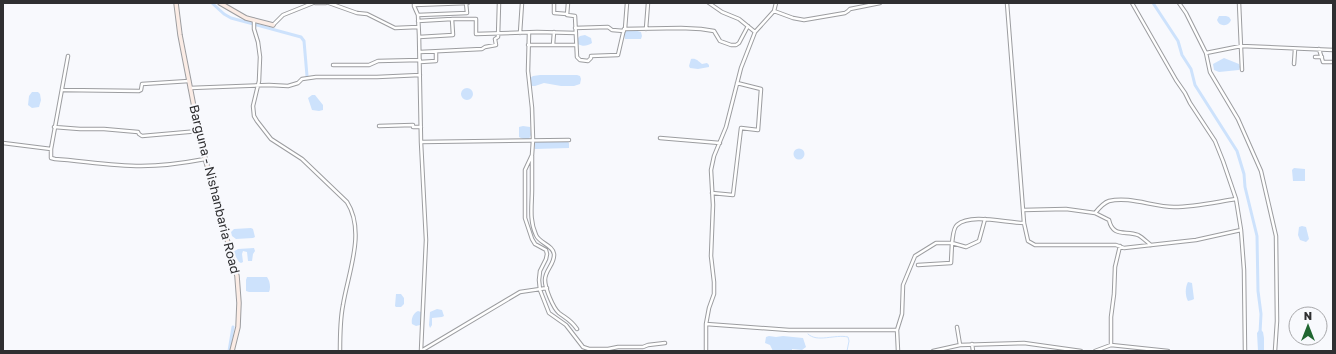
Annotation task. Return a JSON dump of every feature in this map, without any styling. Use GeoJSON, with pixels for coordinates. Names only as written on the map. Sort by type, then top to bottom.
{"type":"FeatureCollection","features":[{"type":"Feature","properties":{"kind":"street","name":"Barguna - Nishanbaria Road"},"geometry":{"type":"LineString","coordinates":[[176,3],[190,88],[205,159],[237,276],[239,303],[238,327],[232,351]]}},
{"type":"Feature","properties":{"kind":"street"},"geometry":{"type":"LineString","coordinates":[[220,3],[246,18],[273,25],[283,15],[314,3],[326,3]]}},
{"type":"Feature","properties":{"kind":"street"},"geometry":{"type":"LineString","coordinates":[[329,3],[357,13],[367,14],[395,28],[418,27]]}},
{"type":"Feature","properties":{"kind":"street"},"geometry":{"type":"LineString","coordinates":[[418,15],[467,13],[467,3],[414,4],[418,15],[420,52],[421,142],[426,240],[421,351]]}},
{"type":"Feature","properties":{"kind":"street"},"geometry":{"type":"LineString","coordinates":[[420,52],[482,49],[485,47],[496,46],[495,39],[498,36],[499,3]]}},
{"type":"Feature","properties":{"kind":"street"},"geometry":{"type":"LineString","coordinates":[[520,33],[522,3]]}},
{"type":"Feature","properties":{"kind":"street"},"geometry":{"type":"LineString","coordinates":[[554,3],[554,13],[575,16],[577,57],[580,60],[588,61],[591,56],[618,55],[624,30],[627,3]]}},
{"type":"Feature","properties":{"kind":"street"},"geometry":{"type":"LineString","coordinates":[[567,14],[568,3]]}},
{"type":"Feature","properties":{"kind":"street"},"geometry":{"type":"LineString","coordinates":[[646,28],[648,3]]}},
{"type":"Feature","properties":{"kind":"street"},"geometry":{"type":"LineString","coordinates":[[709,3],[722,12],[739,19],[755,32]]}},
{"type":"Feature","properties":{"kind":"street"},"geometry":{"type":"LineString","coordinates":[[706,351],[706,324],[709,308],[714,294],[714,282],[710,256],[713,205],[711,170],[714,156],[726,127],[741,68],[755,32],[774,11],[776,3]]}},
{"type":"Feature","properties":{"kind":"street"},"geometry":{"type":"LineString","coordinates":[[774,11],[793,18],[804,20],[880,3]]}},
{"type":"Feature","properties":{"kind":"street"},"geometry":{"type":"LineString","coordinates":[[1007,3],[1024,223],[1028,242],[1035,245],[1105,245],[1120,246],[1124,248],[1196,240],[1241,230]]}},
{"type":"Feature","properties":{"kind":"street"},"geometry":{"type":"LineString","coordinates":[[1132,3],[1176,80],[1215,141],[1236,199],[1241,230],[1244,270],[1245,351]]}},
{"type":"Feature","properties":{"kind":"street"},"geometry":{"type":"LineString","coordinates":[[1180,3],[1206,53],[1210,72],[1238,119],[1261,171],[1269,200],[1276,236],[1277,322],[1275,351]]}},
{"type":"Feature","properties":{"kind":"street"},"geometry":{"type":"LineString","coordinates":[[1239,3],[1242,70]]}},
{"type":"Feature","properties":{"kind":"street"},"geometry":{"type":"LineString","coordinates":[[419,37],[453,35],[452,19]]}},
{"type":"Feature","properties":{"kind":"street"},"geometry":{"type":"LineString","coordinates":[[418,21],[476,19],[476,34],[554,32],[576,33]]}},
{"type":"Feature","properties":{"kind":"street"},"geometry":{"type":"LineString","coordinates":[[253,20],[260,57],[259,82],[257,85],[253,106],[253,112],[257,121],[271,139],[302,160],[332,187],[347,202],[352,210],[355,251],[342,306],[340,351]]}},
{"type":"Feature","properties":{"kind":"street"},"geometry":{"type":"LineString","coordinates":[[575,28],[608,27],[612,30],[688,28],[714,31],[720,41],[731,45],[736,45],[739,43],[748,26]]}},
{"type":"Feature","properties":{"kind":"street"},"geometry":{"type":"LineString","coordinates":[[553,45],[554,32]]}},
{"type":"Feature","properties":{"kind":"street"},"geometry":{"type":"LineString","coordinates":[[529,33],[528,71],[532,108],[533,140],[531,218],[536,237],[552,250],[554,254],[554,260],[546,274],[545,280],[554,307],[558,312],[572,321],[577,329]]}},
{"type":"Feature","properties":{"kind":"street"},"geometry":{"type":"LineString","coordinates":[[528,45],[576,45]]}},
{"type":"Feature","properties":{"kind":"street"},"geometry":{"type":"LineString","coordinates":[[1206,53],[1241,46],[1333,50]]}},
{"type":"Feature","properties":{"kind":"street"},"geometry":{"type":"LineString","coordinates":[[1294,64],[1295,49]]}},
{"type":"Feature","properties":{"kind":"street"},"geometry":{"type":"LineString","coordinates":[[1318,49],[1323,62],[1333,62]]}},
{"type":"Feature","properties":{"kind":"street"},"geometry":{"type":"LineString","coordinates":[[333,65],[369,65],[378,61],[436,61],[436,52]]}},
{"type":"Feature","properties":{"kind":"street"},"geometry":{"type":"LineString","coordinates":[[68,56],[63,90],[54,127],[51,149],[52,158],[141,166],[205,159]]}},
{"type":"Feature","properties":{"kind":"street"},"geometry":{"type":"LineString","coordinates":[[1315,57],[1322,57]]}},
{"type":"Feature","properties":{"kind":"street"},"geometry":{"type":"LineString","coordinates":[[190,88],[257,85],[288,86],[298,83],[302,79],[316,77],[420,75]]}},
{"type":"Feature","properties":{"kind":"street"},"geometry":{"type":"LineString","coordinates":[[63,90],[139,91],[141,90],[142,84],[189,81]]}},
{"type":"Feature","properties":{"kind":"street"},"geometry":{"type":"LineString","coordinates":[[712,193],[733,195],[741,128],[758,130],[761,89],[737,83]]}},
{"type":"Feature","properties":{"kind":"street"},"geometry":{"type":"LineString","coordinates":[[379,126],[421,126]]}},
{"type":"Feature","properties":{"kind":"street"},"geometry":{"type":"LineString","coordinates":[[54,127],[138,132],[142,136],[199,132]]}},
{"type":"Feature","properties":{"kind":"street"},"geometry":{"type":"LineString","coordinates":[[660,138],[720,143]]}},
{"type":"Feature","properties":{"kind":"street"},"geometry":{"type":"LineString","coordinates":[[421,142],[569,140]]}},
{"type":"Feature","properties":{"kind":"street"},"geometry":{"type":"LineString","coordinates":[[3,143],[51,149]]}},
{"type":"Feature","properties":{"kind":"street"},"geometry":{"type":"LineString","coordinates":[[532,155],[525,170],[525,213],[532,239],[535,244],[546,250],[547,254],[540,271],[539,280],[540,290],[549,313],[566,325],[583,347],[597,350],[618,346],[643,347],[665,343]]}},
{"type":"Feature","properties":{"kind":"street"},"geometry":{"type":"LineString","coordinates":[[1095,213],[1100,207],[1108,202],[1115,201],[1185,207],[1236,199]]}},
{"type":"Feature","properties":{"kind":"street"},"geometry":{"type":"LineString","coordinates":[[1023,210],[1066,209],[1095,213],[1109,220],[1110,227],[1118,232],[1138,235],[1151,245]]}},
{"type":"Feature","properties":{"kind":"street"},"geometry":{"type":"LineString","coordinates":[[918,265],[951,264],[954,229],[957,225],[968,220],[985,219],[1024,223]]}},
{"type":"Feature","properties":{"kind":"street"},"geometry":{"type":"LineString","coordinates":[[898,351],[897,330],[902,314],[903,285],[915,256],[936,243],[952,243],[966,247],[979,241],[985,219]]}},
{"type":"Feature","properties":{"kind":"street"},"geometry":{"type":"LineString","coordinates":[[1111,345],[1114,267],[1120,246]]}},
{"type":"Feature","properties":{"kind":"street"},"geometry":{"type":"LineString","coordinates":[[421,351],[520,292],[547,288]]}},
{"type":"Feature","properties":{"kind":"street"},"geometry":{"type":"LineString","coordinates":[[706,324],[789,330],[897,330]]}},
{"type":"Feature","properties":{"kind":"street"},"geometry":{"type":"LineString","coordinates":[[958,327],[960,345]]}},
{"type":"Feature","properties":{"kind":"street"},"geometry":{"type":"LineString","coordinates":[[933,351],[960,345],[1024,343],[1081,351]]}},
{"type":"Feature","properties":{"kind":"street"},"geometry":{"type":"LineString","coordinates":[[972,344],[973,351]]}},
{"type":"Feature","properties":{"kind":"street"},"geometry":{"type":"LineString","coordinates":[[1095,351],[1111,345],[1168,351]]}},
{"type":"Feature","properties":{"kind":"water"},"geometry":{"type":"Polygon","coordinates":[[[1219,16],[1229,17],[1231,20],[1227,25],[1221,25],[1217,20],[1219,16]]]}},
{"type":"Feature","properties":{"kind":"water"},"geometry":{"type":"Polygon","coordinates":[[[634,30],[641,32],[641,39],[625,39],[624,34],[626,31],[634,30]]]}},
{"type":"Feature","properties":{"kind":"water"},"geometry":{"type":"Polygon","coordinates":[[[585,35],[591,38],[592,43],[585,46],[578,44],[578,38],[585,35]]]}},
{"type":"Feature","properties":{"kind":"water"},"geometry":{"type":"Polygon","coordinates":[[[1224,58],[1239,64],[1239,70],[1219,72],[1214,70],[1213,64],[1224,58]]]}},
{"type":"Feature","properties":{"kind":"water"},"geometry":{"type":"Polygon","coordinates":[[[691,59],[696,59],[702,64],[707,63],[709,67],[698,69],[690,68],[689,66],[691,59]]]}},
{"type":"Feature","properties":{"kind":"water"},"geometry":{"type":"Polygon","coordinates":[[[540,75],[577,75],[580,76],[581,79],[580,84],[574,86],[561,86],[544,83],[531,86],[530,78],[540,75]]]}},
{"type":"Feature","properties":{"kind":"water"},"geometry":{"type":"Polygon","coordinates":[[[467,88],[471,90],[473,94],[471,98],[467,100],[463,98],[461,94],[463,90],[467,88]]]}},
{"type":"Feature","properties":{"kind":"water"},"geometry":{"type":"Polygon","coordinates":[[[32,92],[38,92],[40,94],[41,100],[39,107],[32,108],[28,105],[29,96],[32,92]]]}},
{"type":"Feature","properties":{"kind":"water"},"geometry":{"type":"Polygon","coordinates":[[[315,95],[323,105],[323,110],[312,110],[308,98],[315,95]]]}},
{"type":"Feature","properties":{"kind":"water"},"geometry":{"type":"Polygon","coordinates":[[[519,127],[530,127],[531,135],[529,139],[525,140],[519,137],[519,127]]]}},
{"type":"Feature","properties":{"kind":"water"},"geometry":{"type":"Polygon","coordinates":[[[536,141],[567,141],[569,143],[569,148],[535,149],[536,141]]]}},
{"type":"Feature","properties":{"kind":"water"},"geometry":{"type":"Polygon","coordinates":[[[799,148],[803,150],[805,154],[803,158],[799,160],[795,158],[793,154],[795,150],[799,148]]]}},
{"type":"Feature","properties":{"kind":"water"},"geometry":{"type":"Polygon","coordinates":[[[1294,168],[1305,169],[1305,181],[1293,181],[1292,170],[1294,168]]]}},
{"type":"Feature","properties":{"kind":"water"},"geometry":{"type":"Polygon","coordinates":[[[1299,227],[1306,227],[1309,239],[1306,242],[1300,240],[1298,235],[1299,227]]]}},
{"type":"Feature","properties":{"kind":"water"},"geometry":{"type":"Polygon","coordinates":[[[234,229],[253,229],[255,237],[253,238],[236,239],[232,236],[231,232],[234,229]]]}},
{"type":"Feature","properties":{"kind":"water"},"geometry":{"type":"Polygon","coordinates":[[[254,248],[255,251],[252,261],[248,261],[247,252],[243,251],[243,262],[241,263],[233,252],[238,249],[254,248]]]}},
{"type":"Feature","properties":{"kind":"water"},"geometry":{"type":"Polygon","coordinates":[[[247,277],[267,277],[270,284],[269,292],[246,291],[247,277]]]}},
{"type":"Feature","properties":{"kind":"water"},"geometry":{"type":"Polygon","coordinates":[[[1188,282],[1192,283],[1194,299],[1188,301],[1186,297],[1186,286],[1188,282]]]}},
{"type":"Feature","properties":{"kind":"water"},"geometry":{"type":"Polygon","coordinates":[[[396,294],[401,294],[404,298],[404,304],[401,307],[395,306],[396,294]]]}},
{"type":"Feature","properties":{"kind":"water"},"geometry":{"type":"Polygon","coordinates":[[[437,309],[442,310],[444,316],[432,318],[432,325],[430,328],[430,312],[437,309]]]}},
{"type":"Feature","properties":{"kind":"water"},"geometry":{"type":"Polygon","coordinates":[[[418,311],[421,312],[420,325],[416,326],[412,324],[412,320],[413,316],[418,311]]]}},
{"type":"Feature","properties":{"kind":"water"},"geometry":{"type":"Polygon","coordinates":[[[1260,329],[1263,332],[1264,351],[1258,351],[1257,333],[1260,329]]]}},
{"type":"Feature","properties":{"kind":"water"},"geometry":{"type":"Polygon","coordinates":[[[766,337],[803,338],[806,347],[802,350],[792,349],[792,351],[773,351],[770,345],[765,343],[766,337]]]}},
{"type":"Feature","properties":{"kind":"waterway"},"geometry":{"type":"LineString","coordinates":[[212,3],[231,18],[301,37],[304,41],[307,76]]}},
{"type":"Feature","properties":{"kind":"waterway"},"geometry":{"type":"LineString","coordinates":[[1153,3],[1178,41],[1182,55],[1191,69],[1195,85],[1237,151],[1244,174],[1245,187],[1257,236],[1258,291],[1261,314],[1260,333]]}},
{"type":"Feature","properties":{"kind":"waterway"},"geometry":{"type":"LineString","coordinates":[[229,351],[233,327]]}},
{"type":"Feature","properties":{"kind":"waterway"},"geometry":{"type":"LineString","coordinates":[[808,334],[816,338],[848,337],[849,341],[847,351]]}}]}
